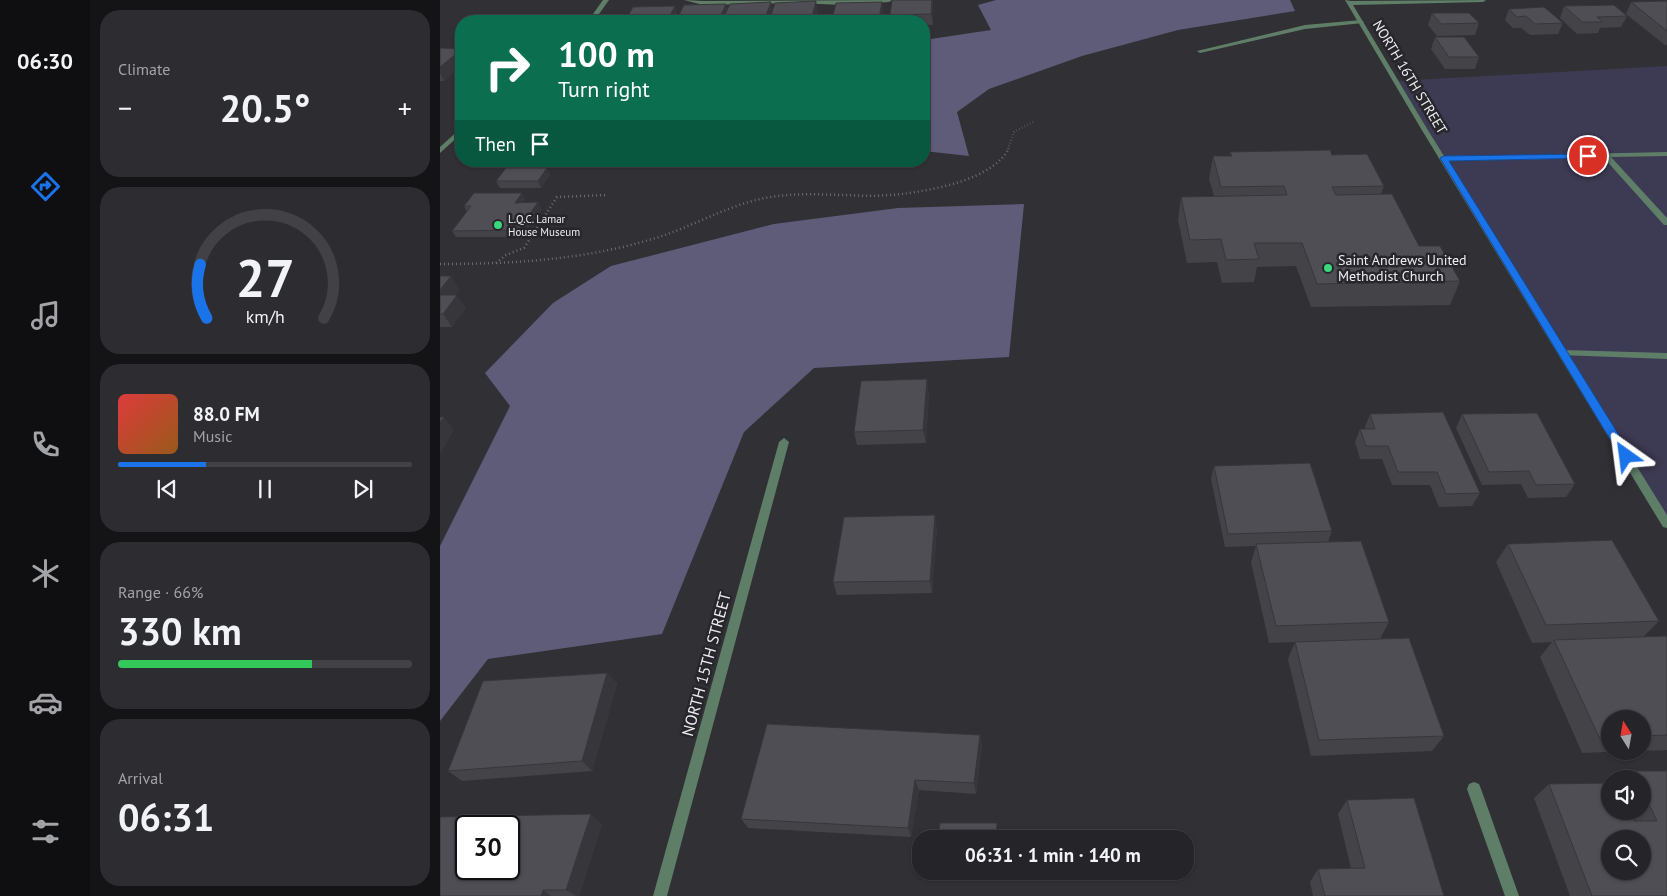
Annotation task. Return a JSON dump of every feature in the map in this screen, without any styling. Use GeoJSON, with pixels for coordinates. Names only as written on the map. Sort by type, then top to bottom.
{"type":"FeatureCollection","features":[{"type":"Feature","properties":{"kind":"street"},"geometry":{"type":"LineString","coordinates":[[595,15],[606,0]]}},
{"type":"Feature","properties":{"kind":"street"},"geometry":{"type":"LineString","coordinates":[[687,0],[703,3],[797,1],[843,3],[889,0]]}},
{"type":"Feature","properties":{"kind":"street"},"geometry":{"type":"LineString","coordinates":[[1349,2],[1483,0]]}},
{"type":"Feature","properties":{"kind":"street","name":"NORTH 16TH STREET"},"geometry":{"type":"LineString","coordinates":[[1349,2],[1423,128],[1444,158],[1667,524]]}},
{"type":"Feature","properties":{"kind":"street"},"geometry":{"type":"LineString","coordinates":[[1200,51],[1305,27],[1361,22]]}},
{"type":"Feature","properties":{"kind":"street"},"geometry":{"type":"LineString","coordinates":[[440,151],[455,136]]}},
{"type":"Feature","properties":{"kind":"street"},"geometry":{"type":"LineString","coordinates":[[1444,158],[1667,154]]}},
{"type":"Feature","properties":{"kind":"street"},"geometry":{"type":"LineString","coordinates":[[1606,156],[1667,223]]}},
{"type":"Feature","properties":{"kind":"street"},"geometry":{"type":"LineString","coordinates":[[1563,353],[1667,356]]}},
{"type":"Feature","properties":{"kind":"street","name":"NORTH 15TH STREET"},"geometry":{"type":"LineString","coordinates":[[660,896],[784,442]]}},
{"type":"Feature","properties":{"kind":"street"},"geometry":{"type":"LineString","coordinates":[[1474,788],[1512,896]]}},
{"type":"Feature","properties":{"kind":"path"},"geometry":{"type":"LineString","coordinates":[[440,264],[496,264],[571,258],[650,240],[748,202],[778,196],[902,194],[970,179],[995,166],[1008,150],[1014,132],[1033,122]]}},
{"type":"Feature","properties":{"kind":"path"},"geometry":{"type":"LineString","coordinates":[[496,264],[506,255],[524,248],[557,197],[608,195]]}},
{"type":"Feature","properties":{"kind":"shaded area"},"geometry":{"type":"Polygon","coordinates":[[[996,0],[1290,0],[1295,11],[1178,30],[1082,56],[989,89],[957,112],[969,156],[930,152],[930,39],[991,30],[978,5],[996,0]]]}},
{"type":"Feature","properties":{"kind":"shaded area"},"geometry":{"type":"Polygon","coordinates":[[[1667,66],[1667,524],[1396,81],[1667,66]]]}},
{"type":"Feature","properties":{"kind":"shaded area"},"geometry":{"type":"Polygon","coordinates":[[[1024,204],[1009,357],[814,368],[744,432],[662,634],[488,659],[440,721],[440,546],[510,406],[485,373],[553,303],[611,266],[774,224],[898,208],[1024,204]]]}},
{"type":"Feature","properties":{"kind":"building"},"geometry":{"type":"Polygon","coordinates":[[[892,0],[932,0],[931,14],[890,15],[892,0]]]}},
{"type":"Feature","properties":{"kind":"building"},"geometry":{"type":"Polygon","coordinates":[[[816,1],[812,15],[771,15],[775,3],[816,1]]]}},
{"type":"Feature","properties":{"kind":"building"},"geometry":{"type":"Polygon","coordinates":[[[1667,1],[1667,31],[1631,2],[1667,1]]]}},
{"type":"Feature","properties":{"kind":"building"},"geometry":{"type":"Polygon","coordinates":[[[771,2],[766,15],[725,15],[730,4],[771,2]]]}},
{"type":"Feature","properties":{"kind":"building"},"geometry":{"type":"Polygon","coordinates":[[[882,2],[880,15],[833,15],[836,3],[882,2]]]}},
{"type":"Feature","properties":{"kind":"building"},"geometry":{"type":"Polygon","coordinates":[[[726,4],[721,15],[679,15],[684,5],[726,4]]]}},
{"type":"Feature","properties":{"kind":"building"},"geometry":{"type":"Polygon","coordinates":[[[1614,5],[1627,16],[1597,17],[1603,22],[1582,22],[1564,6],[1614,5]]]}},
{"type":"Feature","properties":{"kind":"building"},"geometry":{"type":"Polygon","coordinates":[[[675,6],[670,15],[628,15],[633,7],[675,6]]]}},
{"type":"Feature","properties":{"kind":"building"},"geometry":{"type":"Polygon","coordinates":[[[1544,7],[1563,23],[1535,24],[1526,16],[1517,17],[1509,9],[1544,7]]]}},
{"type":"Feature","properties":{"kind":"building"},"geometry":{"type":"Polygon","coordinates":[[[1432,13],[1469,13],[1479,23],[1441,24],[1432,13]]]}},
{"type":"Feature","properties":{"kind":"building"},"geometry":{"type":"Polygon","coordinates":[[[1435,37],[1464,37],[1479,57],[1449,57],[1435,37]]]}},
{"type":"Feature","properties":{"kind":"building"},"geometry":{"type":"Polygon","coordinates":[[[440,48],[455,49],[455,55],[440,67],[440,48]]]}},
{"type":"Feature","properties":{"kind":"building"},"geometry":{"type":"Polygon","coordinates":[[[1330,150],[1332,155],[1367,154],[1384,186],[1332,187],[1336,195],[1392,194],[1419,246],[1440,246],[1460,281],[1317,284],[1302,243],[1254,243],[1259,259],[1226,260],[1221,239],[1190,240],[1181,197],[1287,195],[1284,186],[1221,187],[1213,156],[1232,156],[1230,152],[1330,150]]]}},
{"type":"Feature","properties":{"kind":"building"},"geometry":{"type":"Polygon","coordinates":[[[506,168],[547,168],[538,181],[496,181],[506,168]]]}},
{"type":"Feature","properties":{"kind":"building","name":"L.Q.C. Lamar House Museum"},"geometry":{"type":"Polygon","coordinates":[[[474,193],[522,193],[515,203],[538,202],[519,230],[452,231],[471,206],[464,206],[474,193]]]}},
{"type":"Feature","properties":{"kind":"building"},"geometry":{"type":"Polygon","coordinates":[[[440,276],[451,276],[440,290],[440,276]]]}},
{"type":"Feature","properties":{"kind":"building"},"geometry":{"type":"Polygon","coordinates":[[[440,295],[457,295],[443,314],[440,314],[440,295]]]}},
{"type":"Feature","properties":{"kind":"building"},"geometry":{"type":"Polygon","coordinates":[[[927,379],[923,430],[854,432],[861,381],[927,379]]]}},
{"type":"Feature","properties":{"kind":"building"},"geometry":{"type":"Polygon","coordinates":[[[1443,412],[1480,493],[1446,494],[1437,472],[1398,472],[1388,446],[1366,446],[1360,429],[1375,429],[1370,414],[1443,412]]]}},
{"type":"Feature","properties":{"kind":"building"},"geometry":{"type":"Polygon","coordinates":[[[1537,413],[1575,484],[1536,485],[1529,471],[1489,472],[1462,414],[1537,413]]]}},
{"type":"Feature","properties":{"kind":"building"},"geometry":{"type":"Polygon","coordinates":[[[1310,463],[1332,531],[1228,534],[1214,466],[1310,463]]]}},
{"type":"Feature","properties":{"kind":"building"},"geometry":{"type":"Polygon","coordinates":[[[935,515],[930,581],[833,582],[844,517],[935,515]]]}},
{"type":"Feature","properties":{"kind":"building"},"geometry":{"type":"Polygon","coordinates":[[[1612,540],[1659,621],[1546,625],[1508,544],[1612,540]]]}},
{"type":"Feature","properties":{"kind":"building"},"geometry":{"type":"Polygon","coordinates":[[[1361,541],[1389,622],[1276,626],[1256,544],[1361,541]]]}},
{"type":"Feature","properties":{"kind":"building"},"geometry":{"type":"Polygon","coordinates":[[[1667,636],[1667,735],[1651,736],[1651,710],[1601,710],[1601,737],[1599,737],[1554,640],[1667,636]]]}},
{"type":"Feature","properties":{"kind":"building"},"geometry":{"type":"Polygon","coordinates":[[[1409,638],[1444,736],[1319,740],[1295,642],[1409,638]]]}},
{"type":"Feature","properties":{"kind":"building"},"geometry":{"type":"Polygon","coordinates":[[[607,673],[582,761],[448,771],[483,681],[607,673]]]}},
{"type":"Feature","properties":{"kind":"building"},"geometry":{"type":"Polygon","coordinates":[[[767,724],[980,735],[974,783],[915,780],[908,828],[741,819],[767,724]]]}},
{"type":"Feature","properties":{"kind":"building"},"geometry":{"type":"Polygon","coordinates":[[[1651,771],[1667,771],[1667,896],[1592,896],[1549,784],[1601,783],[1601,820],[1657,821],[1651,808],[1651,771]]]}},
{"type":"Feature","properties":{"kind":"building"},"geometry":{"type":"Polygon","coordinates":[[[1414,798],[1444,896],[1325,896],[1318,869],[1365,868],[1347,800],[1414,798]]]}},
{"type":"Feature","properties":{"kind":"building"},"geometry":{"type":"Polygon","coordinates":[[[591,814],[566,890],[543,890],[541,896],[440,896],[440,817],[455,817],[455,880],[520,880],[520,815],[591,814]]]}},
{"type":"Feature","properties":{"kind":"building"},"geometry":{"type":"Polygon","coordinates":[[[940,823],[997,823],[997,830],[939,830],[940,823]]]}},
{"type":"Feature","properties":{"kind":"place","name":"L.Q.C. Lamar House Museum"},"geometry":{"type":"Point","coordinates":[498,225]}},
{"type":"Feature","properties":{"kind":"place","name":"Saint Andrews United Methodist Church"},"geometry":{"type":"Point","coordinates":[1328,268]}},
{"type":"Feature","properties":{"kind":"route"},"geometry":{"type":"LineString","coordinates":[[1588,156],[1444,158],[1626,456]]}}]}
